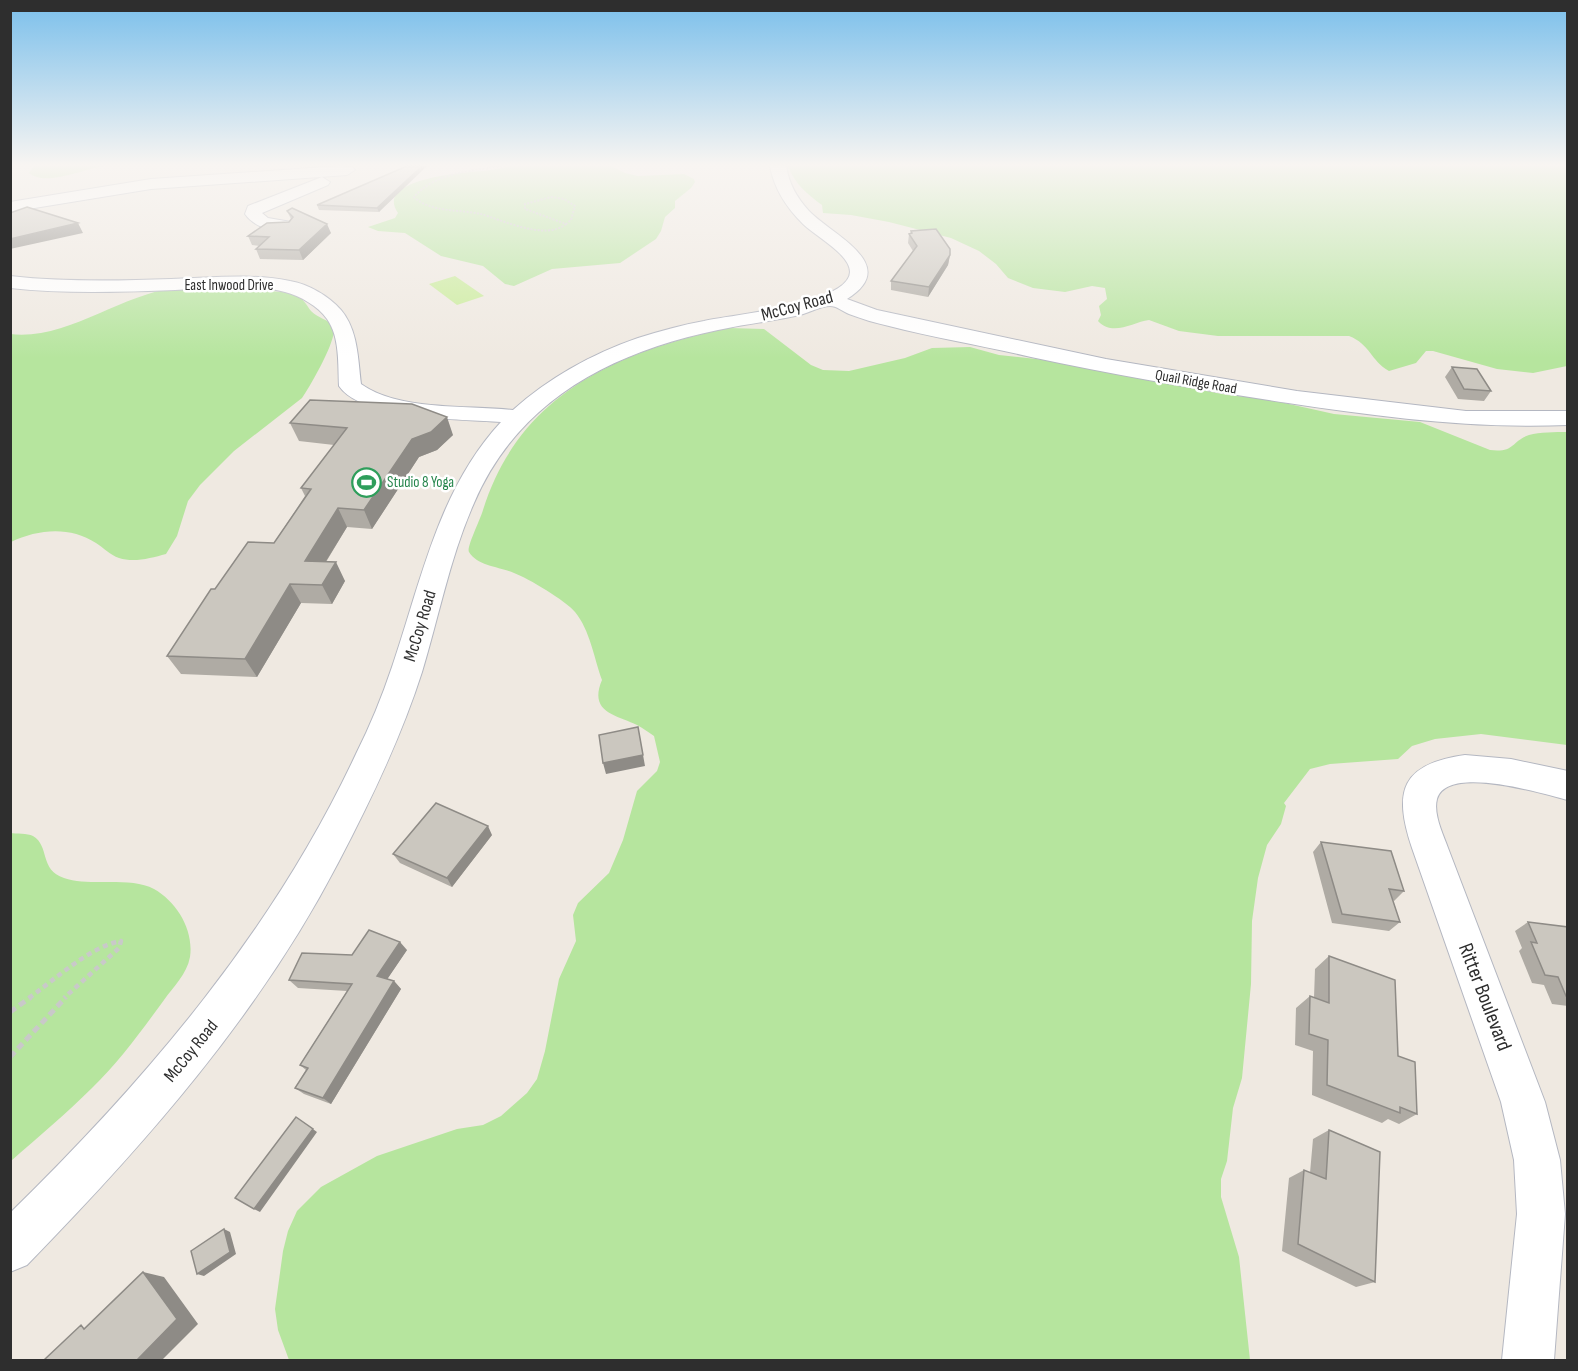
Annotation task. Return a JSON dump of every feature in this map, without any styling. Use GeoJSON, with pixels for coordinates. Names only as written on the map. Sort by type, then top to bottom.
{"type":"FeatureCollection","features":[{"type":"Feature","properties":{"kind":"street","name":"McCoy Road"},"geometry":{"type":"LineString","coordinates":[[10,1248],[67,1192],[174,1074],[232,1000],[282,928],[324,855],[360,784],[406,671],[447,535],[463,495],[494,444],[534,402],[582,370],[636,346],[697,328],[800,309],[831,300],[844,293],[858,277],[859,270],[856,261],[819,230]]}},
{"type":"Feature","properties":{"kind":"street","name":"East Inwood Drive"},"geometry":{"type":"LineString","coordinates":[[10,282],[38,285],[139,286],[242,282],[288,286],[312,296],[333,313],[343,334],[350,386],[365,399],[399,407],[518,417]]}},
{"type":"Feature","properties":{"kind":"street","name":"Quail Ridge Road"},"geometry":{"type":"LineString","coordinates":[[831,300],[879,316],[1028,350],[1248,391],[1429,414],[1511,420],[1568,418]]}},
{"type":"Feature","properties":{"kind":"street","name":"Ritter Boulevard"},"geometry":{"type":"LineString","coordinates":[[1528,1360],[1541,1214],[1537,1160],[1523,1102],[1430,849],[1420,814],[1421,793],[1432,778],[1452,769],[1477,768],[1507,772],[1568,786]]}},
{"type":"Feature","properties":{"kind":"path"},"geometry":{"type":"LineString","coordinates":[[10,1012],[96,950],[111,941],[121,941],[119,948],[59,1003],[10,1057]]}},
{"type":"Feature","properties":{"kind":"green space"},"geometry":{"type":"Polygon","coordinates":[[[375,230],[661,230],[656,239],[620,263],[552,269],[514,286],[505,284],[483,266],[441,256],[405,233],[375,230]]]}},
{"type":"Feature","properties":{"kind":"green space"},"geometry":{"type":"Polygon","coordinates":[[[920,230],[1567,230],[1567,366],[1533,373],[1497,369],[1426,351],[1416,363],[1389,371],[1362,343],[1349,336],[1218,336],[1179,331],[1149,320],[1110,328],[1098,321],[1101,315],[1099,306],[1107,299],[1105,288],[1092,286],[1065,292],[1033,288],[1008,278],[996,264],[979,251],[951,238],[920,230]]]}},
{"type":"Feature","properties":{"kind":"green space"},"geometry":{"type":"Polygon","coordinates":[[[455,276],[484,296],[457,305],[429,284],[455,276]]]}},
{"type":"Feature","properties":{"kind":"green space"},"geometry":{"type":"Polygon","coordinates":[[[175,288],[282,292],[300,297],[311,311],[331,324],[334,333],[328,351],[306,392],[302,398],[234,451],[200,485],[188,501],[177,536],[166,554],[143,559],[119,558],[86,538],[54,531],[32,534],[11,542],[10,334],[52,331],[134,299],[175,288]]]}},
{"type":"Feature","properties":{"kind":"green space"},"geometry":{"type":"Polygon","coordinates":[[[729,328],[764,329],[811,365],[823,370],[849,371],[905,358],[932,348],[970,347],[999,355],[1045,360],[1227,395],[1267,399],[1334,414],[1420,422],[1490,450],[1504,450],[1529,435],[1567,432],[1567,745],[1481,734],[1435,739],[1412,746],[1398,759],[1330,764],[1310,769],[1284,803],[1286,806],[1281,824],[1267,845],[1258,878],[1252,921],[1251,984],[1242,1078],[1233,1108],[1227,1161],[1221,1179],[1221,1197],[1239,1257],[1250,1360],[289,1360],[278,1330],[275,1309],[283,1251],[288,1231],[297,1211],[321,1187],[377,1156],[457,1129],[483,1125],[501,1116],[527,1093],[537,1079],[559,979],[576,941],[573,915],[578,903],[609,873],[623,840],[637,791],[657,771],[660,762],[654,736],[637,725],[613,715],[602,706],[599,691],[602,680],[588,636],[575,612],[537,585],[514,573],[483,563],[469,552],[499,470],[521,436],[547,408],[578,384],[612,365],[649,350],[729,328]]]}},
{"type":"Feature","properties":{"kind":"green space"},"geometry":{"type":"Polygon","coordinates":[[[10,833],[33,836],[38,840],[51,869],[64,878],[86,882],[133,883],[154,889],[177,909],[186,927],[191,947],[183,975],[121,1057],[82,1098],[11,1161],[10,833]]]}},
{"type":"Feature","properties":{"kind":"building"},"geometry":{"type":"Polygon","coordinates":[[[10,230],[48,230],[10,239],[10,230]]]}},
{"type":"Feature","properties":{"kind":"building"},"geometry":{"type":"Polygon","coordinates":[[[257,230],[321,230],[299,250],[256,249],[269,237],[248,236],[257,230]]]}},
{"type":"Feature","properties":{"kind":"building"},"geometry":{"type":"Polygon","coordinates":[[[937,230],[950,249],[950,255],[929,287],[891,281],[917,246],[909,234],[912,233],[911,231],[937,230]]]}},
{"type":"Feature","properties":{"kind":"building"},"geometry":{"type":"Polygon","coordinates":[[[1452,367],[1477,369],[1491,391],[1464,389],[1452,367]]]}},
{"type":"Feature","properties":{"kind":"building"},"geometry":{"type":"Polygon","coordinates":[[[310,400],[412,404],[447,417],[431,432],[412,439],[364,510],[338,508],[305,561],[336,562],[322,585],[290,584],[245,659],[167,656],[211,589],[215,589],[248,542],[274,543],[311,489],[301,488],[347,428],[290,423],[310,400]]]}},
{"type":"Feature","properties":{"kind":"building"},"geometry":{"type":"Polygon","coordinates":[[[638,727],[643,755],[603,763],[599,735],[638,727]]]}},
{"type":"Feature","properties":{"kind":"building"},"geometry":{"type":"Polygon","coordinates":[[[436,803],[488,826],[447,878],[393,854],[436,803]]]}},
{"type":"Feature","properties":{"kind":"building"},"geometry":{"type":"Polygon","coordinates":[[[1321,842],[1391,851],[1404,891],[1389,889],[1400,922],[1342,914],[1321,842]]]}},
{"type":"Feature","properties":{"kind":"building"},"geometry":{"type":"Polygon","coordinates":[[[1528,922],[1568,927],[1568,996],[1558,977],[1545,975],[1531,942],[1537,943],[1528,922]]]}},
{"type":"Feature","properties":{"kind":"building"},"geometry":{"type":"Polygon","coordinates":[[[369,930],[400,942],[377,976],[394,981],[323,1098],[295,1088],[308,1068],[300,1065],[352,984],[289,980],[302,953],[352,955],[369,930]]]}},
{"type":"Feature","properties":{"kind":"building"},"geometry":{"type":"Polygon","coordinates":[[[1329,956],[1395,980],[1398,1056],[1415,1062],[1417,1114],[1400,1107],[1400,1113],[1327,1085],[1328,1040],[1309,1034],[1310,996],[1329,1003],[1329,956]]]}},
{"type":"Feature","properties":{"kind":"building"},"geometry":{"type":"Polygon","coordinates":[[[296,1117],[313,1129],[254,1209],[235,1198],[296,1117]]]}},
{"type":"Feature","properties":{"kind":"building"},"geometry":{"type":"Polygon","coordinates":[[[1329,1130],[1380,1152],[1375,1282],[1298,1244],[1304,1170],[1326,1179],[1329,1130]]]}},
{"type":"Feature","properties":{"kind":"building"},"geometry":{"type":"Polygon","coordinates":[[[224,1229],[230,1252],[197,1274],[191,1251],[224,1229]]]}},
{"type":"Feature","properties":{"kind":"building"},"geometry":{"type":"Polygon","coordinates":[[[143,1272],[177,1319],[137,1360],[44,1360],[81,1325],[84,1329],[143,1272]]]}},
{"type":"Feature","properties":{"kind":"place","name":"Studio 8 Yoga"},"geometry":{"type":"Point","coordinates":[366,482]}}]}
